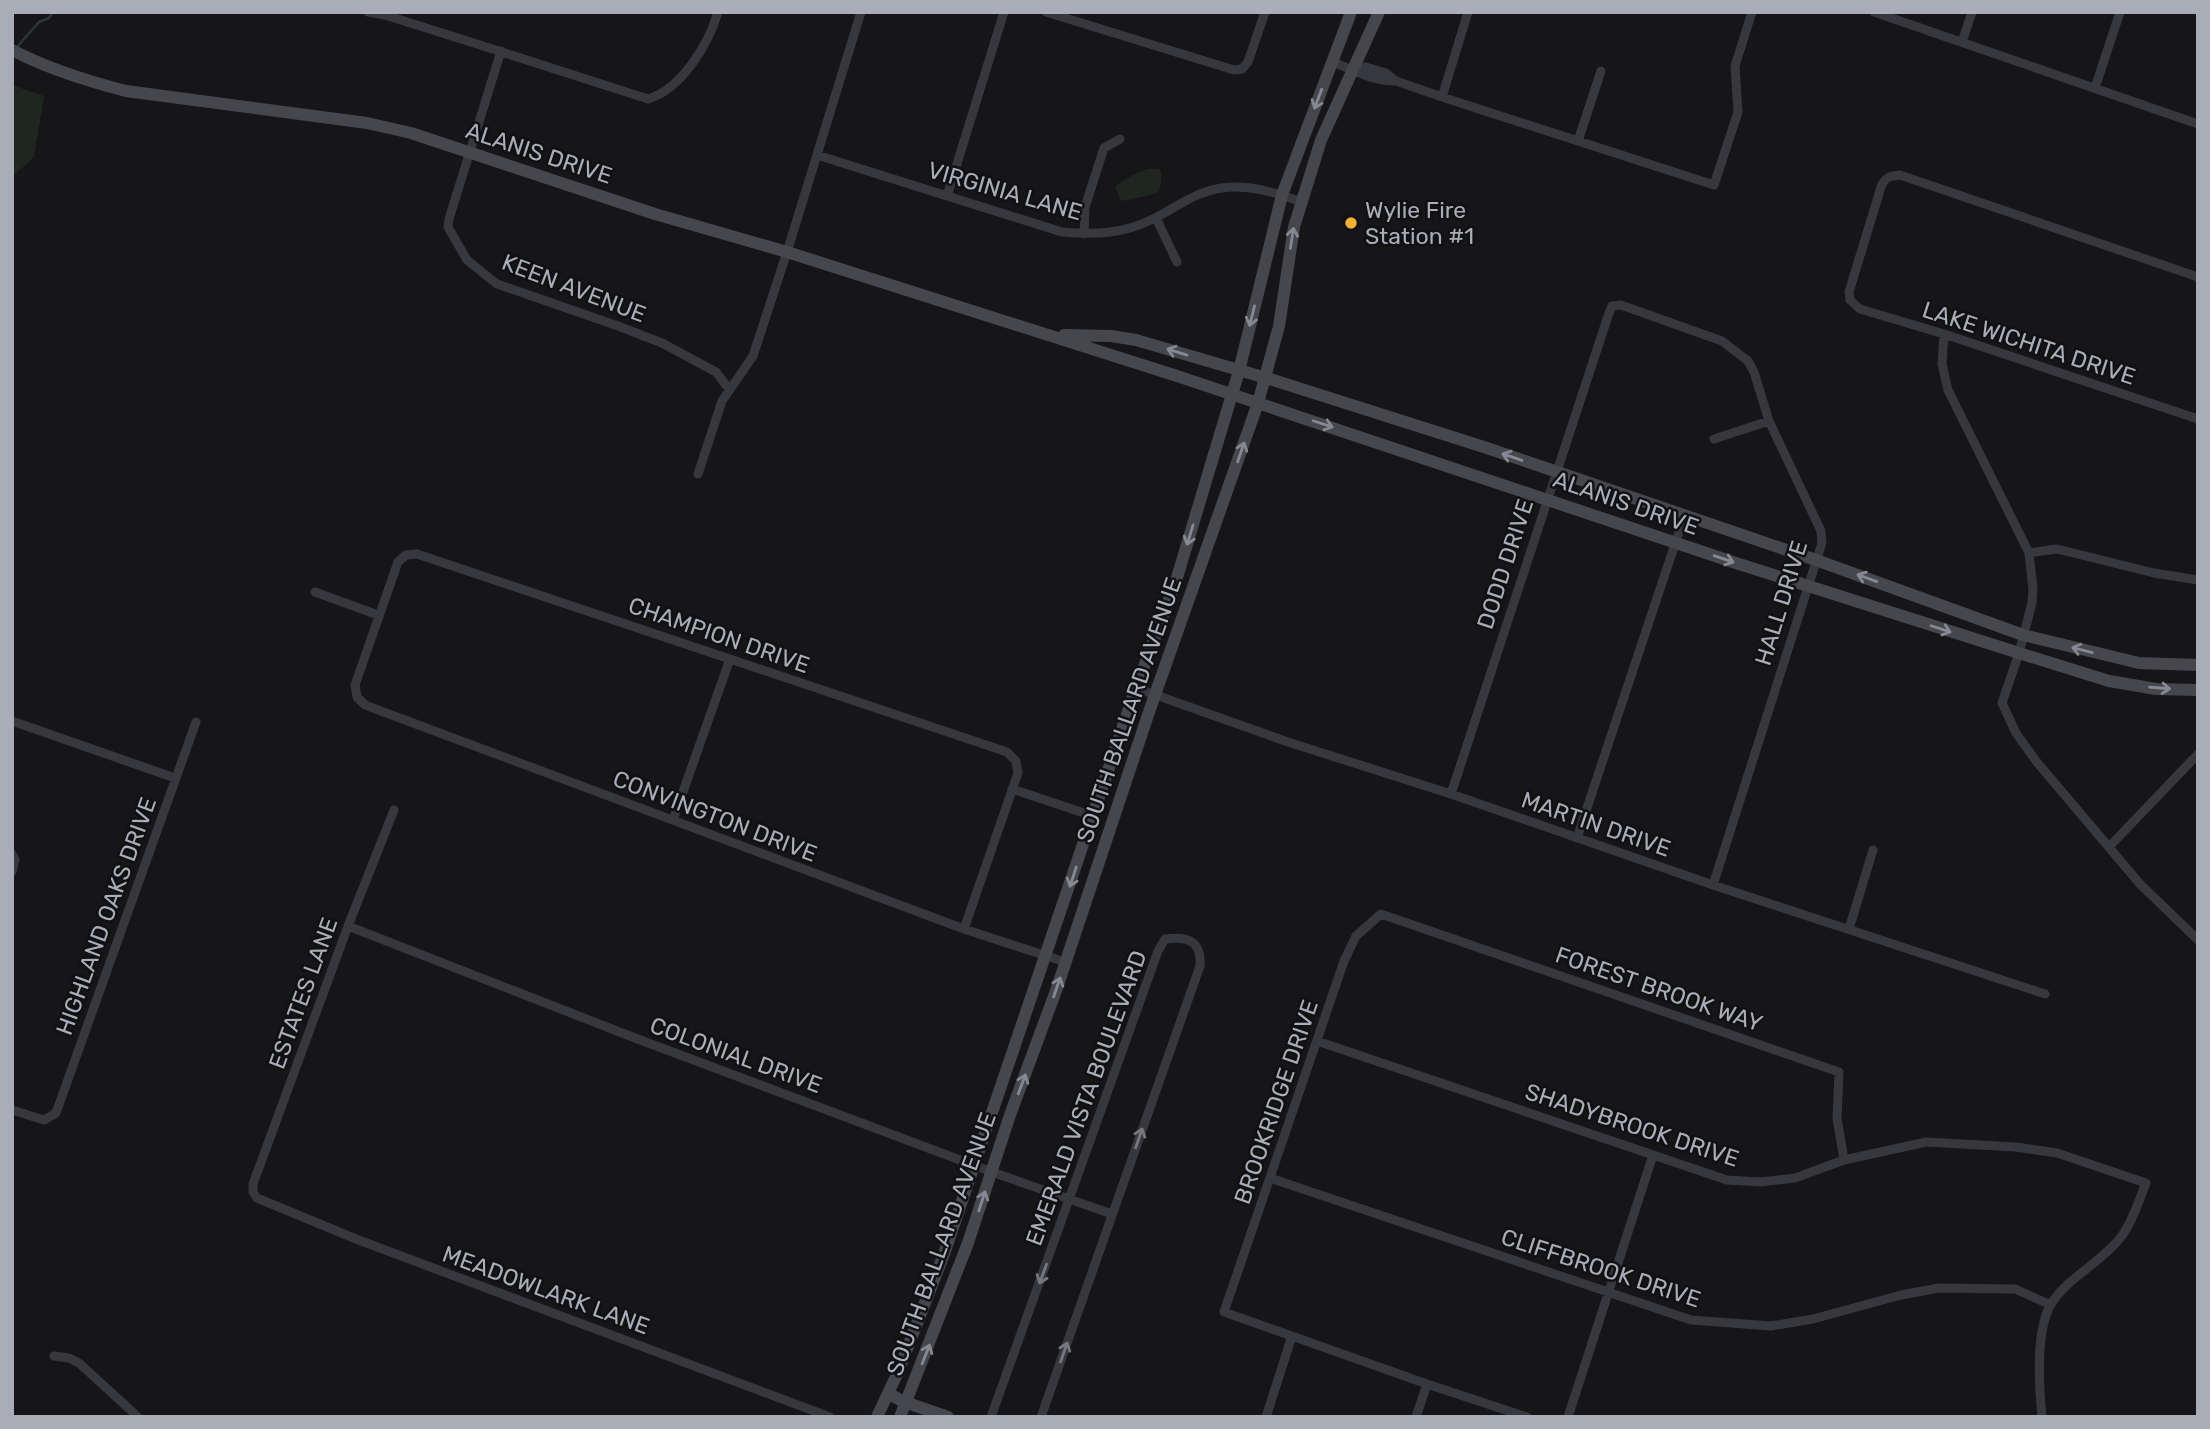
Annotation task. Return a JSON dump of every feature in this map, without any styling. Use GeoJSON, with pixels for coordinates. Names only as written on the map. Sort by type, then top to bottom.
{"type":"FeatureCollection","features":[{"type":"Feature","properties":{"kind":"main road","name":"SOUTH BALLARD AVENUE"},"geometry":{"type":"LineString","coordinates":[[877,1417],[944,1254],[1136,688],[1176,581],[1239,371],[1282,195],[1351,12]]}},
{"type":"Feature","properties":{"kind":"main road","name":"SOUTH BALLARD AVENUE"},"geometry":{"type":"LineString","coordinates":[[900,1417],[964,1255],[1258,403],[1279,326],[1294,227],[1321,140],[1379,12]]}},
{"type":"Feature","properties":{"kind":"main road","name":"ALANIS DRIVE"},"geometry":{"type":"LineString","coordinates":[[12,50],[88,81],[126,91],[367,122],[411,133],[655,214],[788,252],[1045,334],[1547,498],[1675,543],[2019,653],[2109,681],[2156,689],[2198,690]]}},
{"type":"Feature","properties":{"kind":"main road","name":"ALANIS DRIVE"},"geometry":{"type":"LineString","coordinates":[[1045,334],[1111,336],[1136,340],[1266,377],[1816,560],[2023,635],[2139,663],[2198,665]]}},
{"type":"Feature","properties":{"kind":"main road"},"geometry":{"type":"LineString","coordinates":[[888,1393],[906,1403],[948,1417]]}},
{"type":"Feature","properties":{"kind":"street"},"geometry":{"type":"LineString","coordinates":[[368,12],[502,51],[642,98],[653,98],[691,65],[709,37],[718,13]]}},
{"type":"Feature","properties":{"kind":"street"},"geometry":{"type":"LineString","coordinates":[[698,474],[722,401],[753,356],[788,252],[861,12]]}},
{"type":"Feature","properties":{"kind":"street"},"geometry":{"type":"LineString","coordinates":[[947,196],[1004,12]]}},
{"type":"Feature","properties":{"kind":"street"},"geometry":{"type":"LineString","coordinates":[[1046,12],[1234,70],[1242,69],[1248,62],[1265,12]]}},
{"type":"Feature","properties":{"kind":"street"},"geometry":{"type":"LineString","coordinates":[[1442,97],[1468,12]]}},
{"type":"Feature","properties":{"kind":"street"},"geometry":{"type":"LineString","coordinates":[[1332,62],[1354,69],[1361,76],[1380,81],[1396,81],[1714,185],[1738,112],[1735,66],[1752,12]]}},
{"type":"Feature","properties":{"kind":"street"},"geometry":{"type":"LineString","coordinates":[[1874,12],[2198,124]]}},
{"type":"Feature","properties":{"kind":"street"},"geometry":{"type":"LineString","coordinates":[[1962,42],[1972,12]]}},
{"type":"Feature","properties":{"kind":"street"},"geometry":{"type":"LineString","coordinates":[[2095,88],[2119,12]]}},
{"type":"Feature","properties":{"kind":"street","name":"KEEN AVENUE"},"geometry":{"type":"LineString","coordinates":[[502,51],[448,227],[467,260],[497,284],[662,343],[716,372],[729,389]]}},
{"type":"Feature","properties":{"kind":"street"},"geometry":{"type":"LineString","coordinates":[[1578,141],[1601,71]]}},
{"type":"Feature","properties":{"kind":"street"},"geometry":{"type":"LineString","coordinates":[[1084,234],[1085,208],[1104,148],[1120,139]]}},
{"type":"Feature","properties":{"kind":"street","name":"VIRGINIA LANE"},"geometry":{"type":"LineString","coordinates":[[817,155],[1062,232],[1110,233],[1136,227],[1198,194],[1222,188],[1247,187],[1302,202]]}},
{"type":"Feature","properties":{"kind":"street","name":"LAKE WICHITA DRIVE"},"geometry":{"type":"LineString","coordinates":[[2198,277],[1900,175],[1884,180],[1850,285],[1850,300],[1860,309],[1944,334],[2198,419]]}},
{"type":"Feature","properties":{"kind":"street"},"geometry":{"type":"LineString","coordinates":[[1156,218],[1177,262]]}},
{"type":"Feature","properties":{"kind":"street","name":"HALL DRIVE"},"geometry":{"type":"LineString","coordinates":[[1612,306],[1621,305],[1722,341],[1736,351],[1754,372],[1769,421],[1821,531],[1822,543],[1713,885]]}},
{"type":"Feature","properties":{"kind":"street","name":"DODD DRIVE"},"geometry":{"type":"LineString","coordinates":[[1451,794],[1555,472],[1612,306]]}},
{"type":"Feature","properties":{"kind":"street"},"geometry":{"type":"LineString","coordinates":[[1944,334],[1942,364],[1948,390],[2029,553],[2034,589],[2019,653],[2002,703],[2016,733],[2036,761],[2140,884],[2198,940]]}},
{"type":"Feature","properties":{"kind":"street"},"geometry":{"type":"LineString","coordinates":[[1714,439],[1769,421]]}},
{"type":"Feature","properties":{"kind":"street"},"geometry":{"type":"LineString","coordinates":[[1577,838],[1684,517]]}},
{"type":"Feature","properties":{"kind":"street"},"geometry":{"type":"LineString","coordinates":[[2029,553],[2057,549],[2154,573],[2198,580]]}},
{"type":"Feature","properties":{"kind":"street","name":"CHAMPION DRIVE"},"geometry":{"type":"LineString","coordinates":[[378,615],[398,562],[406,555],[417,554],[1007,752],[1016,761],[1018,773],[1012,789]]}},
{"type":"Feature","properties":{"kind":"street"},"geometry":{"type":"LineString","coordinates":[[315,592],[378,615]]}},
{"type":"Feature","properties":{"kind":"street","name":"CONVINGTON DRIVE"},"geometry":{"type":"LineString","coordinates":[[378,615],[355,685],[357,696],[365,705],[964,929],[1065,962]]}},
{"type":"Feature","properties":{"kind":"street"},"geometry":{"type":"LineString","coordinates":[[673,820],[730,659]]}},
{"type":"Feature","properties":{"kind":"street","name":"MARTIN DRIVE"},"geometry":{"type":"LineString","coordinates":[[1136,688],[1288,742],[1451,794],[1713,885],[2045,994]]}},
{"type":"Feature","properties":{"kind":"street"},"geometry":{"type":"LineString","coordinates":[[12,721],[176,778]]}},
{"type":"Feature","properties":{"kind":"street","name":"HIGHLAND OAKS DRIVE"},"geometry":{"type":"LineString","coordinates":[[12,1110],[40,1120],[49,1119],[56,1114],[196,723]]}},
{"type":"Feature","properties":{"kind":"street"},"geometry":{"type":"LineString","coordinates":[[2109,847],[2198,754]]}},
{"type":"Feature","properties":{"kind":"street"},"geometry":{"type":"LineString","coordinates":[[964,929],[1012,789],[1093,816]]}},
{"type":"Feature","properties":{"kind":"street","name":"ESTATES LANE"},"geometry":{"type":"LineString","coordinates":[[253,1192],[253,1184],[348,926],[394,810]]}},
{"type":"Feature","properties":{"kind":"street"},"geometry":{"type":"LineString","coordinates":[[1849,929],[1872,850]]}},
{"type":"Feature","properties":{"kind":"street"},"geometry":{"type":"LineString","coordinates":[[12,854],[15,860],[12,872]]}},
{"type":"Feature","properties":{"kind":"street","name":"BROOKRIDGE DRIVE"},"geometry":{"type":"LineString","coordinates":[[1292,1336],[1224,1312],[1344,961],[1356,936],[1381,914]]}},
{"type":"Feature","properties":{"kind":"street","name":"FOREST BROOK WAY"},"geometry":{"type":"LineString","coordinates":[[1381,914],[1839,1072],[1836,1118],[1844,1160]]}},
{"type":"Feature","properties":{"kind":"street","name":"COLONIAL DRIVE"},"geometry":{"type":"LineString","coordinates":[[348,926],[635,1038],[992,1172],[1112,1214]]}},
{"type":"Feature","properties":{"kind":"street","name":"EMERALD VISTA BOULEVARD"},"geometry":{"type":"LineString","coordinates":[[991,1417],[1158,951],[1165,939],[1180,937],[1193,941],[1201,953],[1200,966],[1041,1417]]}},
{"type":"Feature","properties":{"kind":"street","name":"SHADYBROOK DRIVE"},"geometry":{"type":"LineString","coordinates":[[1317,1041],[1727,1180],[1761,1182],[1795,1178],[1844,1160],[1926,1142],[2016,1147],[2057,1153],[2146,1182],[2121,1236],[2069,1284],[2051,1305]]}},
{"type":"Feature","properties":{"kind":"street"},"geometry":{"type":"LineString","coordinates":[[1568,1417],[1606,1292],[1653,1155]]}},
{"type":"Feature","properties":{"kind":"street","name":"CLIFFBROOK DRIVE"},"geometry":{"type":"LineString","coordinates":[[1270,1178],[1690,1320],[1771,1326],[1812,1319],[1901,1295],[1939,1288],[2015,1289],[2051,1305]]}},
{"type":"Feature","properties":{"kind":"street","name":"MEADOWLARK LANE"},"geometry":{"type":"LineString","coordinates":[[253,1192],[257,1198],[356,1239],[830,1417]]}},
{"type":"Feature","properties":{"kind":"street"},"geometry":{"type":"LineString","coordinates":[[2042,1417],[2040,1360],[2043,1330],[2051,1305]]}},
{"type":"Feature","properties":{"kind":"street"},"geometry":{"type":"LineString","coordinates":[[1266,1417],[1292,1336],[1527,1417]]}},
{"type":"Feature","properties":{"kind":"street"},"geometry":{"type":"LineString","coordinates":[[54,1356],[69,1358],[79,1363],[138,1417]]}},
{"type":"Feature","properties":{"kind":"street"},"geometry":{"type":"LineString","coordinates":[[1416,1417],[1427,1384]]}},
{"type":"Feature","properties":{"kind":"shaded area"},"geometry":{"type":"Polygon","coordinates":[[[12,85],[44,96],[34,157],[12,177],[12,85]]]}},
{"type":"Feature","properties":{"kind":"shaded area"},"geometry":{"type":"Polygon","coordinates":[[[1147,169],[1161,171],[1159,191],[1121,201],[1115,186],[1147,169]]]}},
{"type":"Feature","properties":{"kind":"waterway"},"geometry":{"type":"LineString","coordinates":[[16,48],[39,22],[49,18],[53,12]]}},
{"type":"Feature","properties":{"kind":"place","name":"Wylie Fire Station #1"},"geometry":{"type":"Point","coordinates":[1351,223]}}]}
